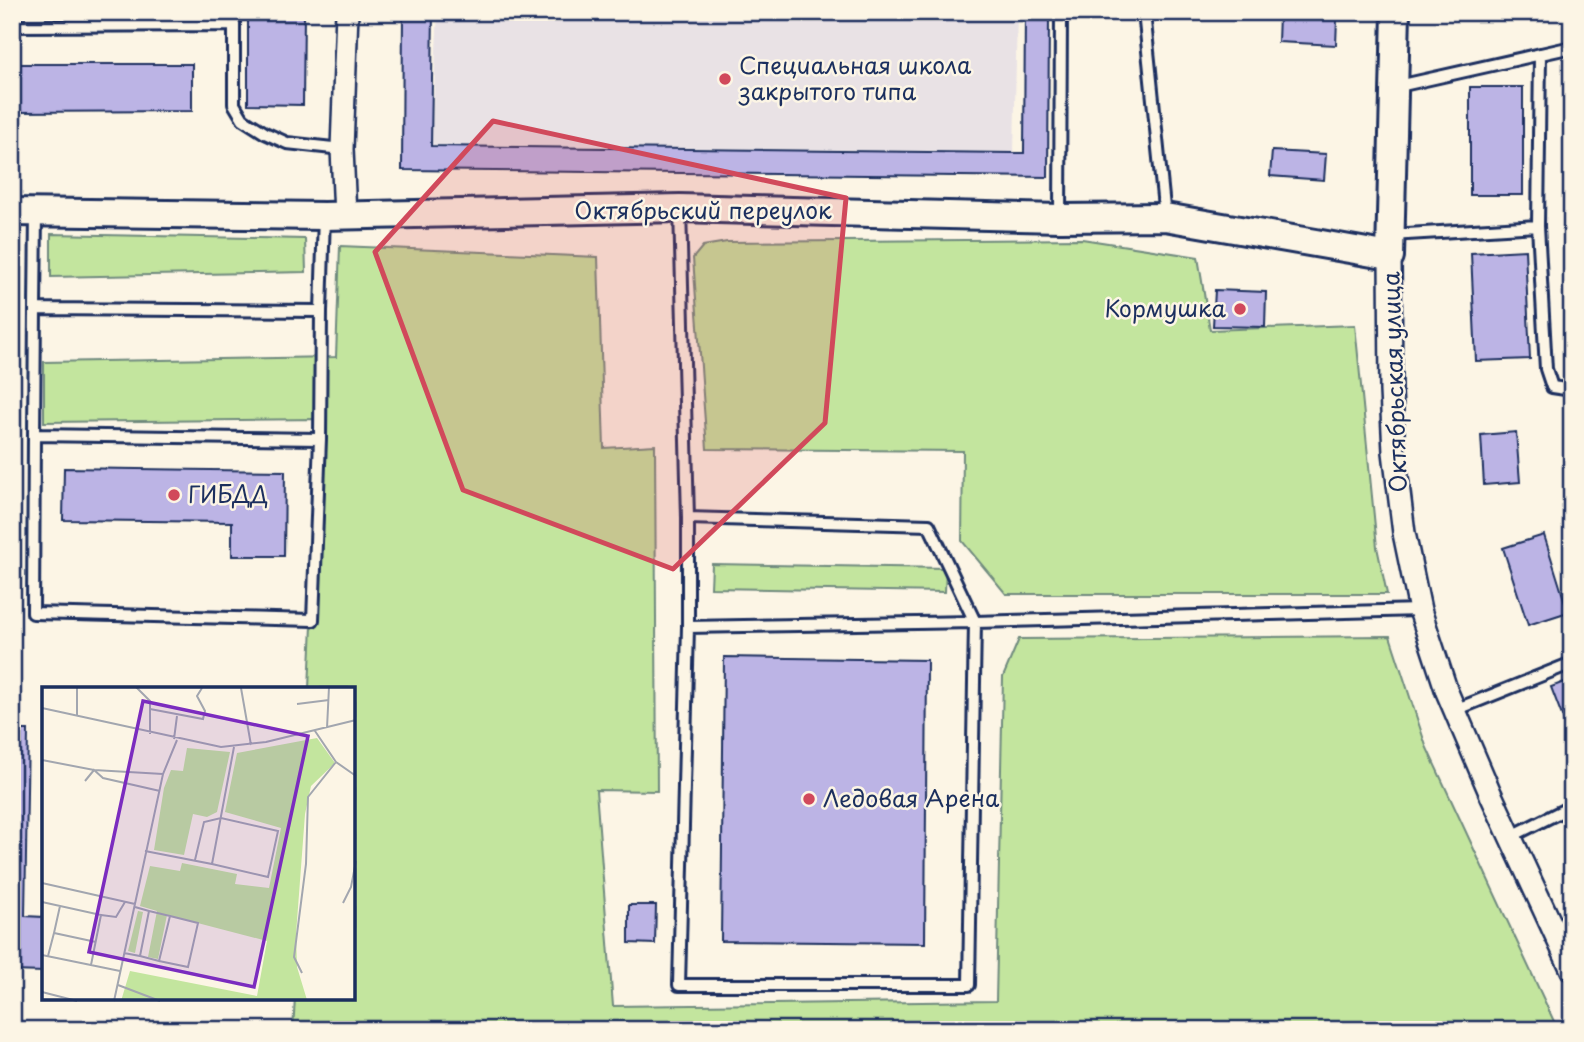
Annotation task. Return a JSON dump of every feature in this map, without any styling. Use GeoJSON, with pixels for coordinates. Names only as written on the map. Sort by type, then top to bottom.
{"type":"FeatureCollection","features":[{"type":"Feature","properties":{"kind":"street"},"geometry":{"type":"LineString","coordinates":[[335,216],[342,149],[347,12]]}},
{"type":"Feature","properties":{"kind":"street","name":"Октябрьская улица"},"geometry":{"type":"LineString","coordinates":[[1396,12],[1390,246],[1391,391],[1394,452],[1404,533],[1420,610],[1447,692],[1572,970]]}},
{"type":"Feature","properties":{"kind":"street","name":"Октябрьский переулок"},"geometry":{"type":"LineString","coordinates":[[24,212],[335,216],[680,208],[1060,218],[1165,217],[1390,246]]}},
{"type":"Feature","properties":{"kind":"lane"},"geometry":{"type":"LineString","coordinates":[[64,12],[64,26]]}},
{"type":"Feature","properties":{"kind":"lane"},"geometry":{"type":"LineString","coordinates":[[234,12],[234,104],[243,119],[265,134],[287,144],[342,149]]}},
{"type":"Feature","properties":{"kind":"lane"},"geometry":{"type":"LineString","coordinates":[[1060,218],[1061,12]]}},
{"type":"Feature","properties":{"kind":"lane"},"geometry":{"type":"LineString","coordinates":[[1144,12],[1165,217]]}},
{"type":"Feature","properties":{"kind":"lane"},"geometry":{"type":"LineString","coordinates":[[12,26],[234,25]]}},
{"type":"Feature","properties":{"kind":"lane"},"geometry":{"type":"LineString","coordinates":[[1394,87],[1572,47]]}},
{"type":"Feature","properties":{"kind":"lane"},"geometry":{"type":"LineString","coordinates":[[1540,54],[1538,226],[1546,369],[1552,387],[1572,390]]}},
{"type":"Feature","properties":{"kind":"lane"},"geometry":{"type":"LineString","coordinates":[[680,208],[688,626],[679,985],[969,985],[975,622],[929,525],[688,518]]}},
{"type":"Feature","properties":{"kind":"lane"},"geometry":{"type":"LineString","coordinates":[[24,212],[35,309],[33,613],[313,620],[320,439],[321,311],[335,216]]}},
{"type":"Feature","properties":{"kind":"lane"},"geometry":{"type":"LineString","coordinates":[[1390,246],[1538,226]]}},
{"type":"Feature","properties":{"kind":"lane"},"geometry":{"type":"LineString","coordinates":[[35,309],[321,311]]}},
{"type":"Feature","properties":{"kind":"lane"},"geometry":{"type":"LineString","coordinates":[[34,435],[320,439]]}},
{"type":"Feature","properties":{"kind":"lane"},"geometry":{"type":"LineString","coordinates":[[688,626],[975,622],[1420,610]]}},
{"type":"Feature","properties":{"kind":"lane"},"geometry":{"type":"LineString","coordinates":[[1455,710],[1572,663]]}},
{"type":"Feature","properties":{"kind":"lane"},"geometry":{"type":"LineString","coordinates":[[1510,837],[1572,806]]}},
{"type":"Feature","properties":{"kind":"highlighted area"},"geometry":{"type":"Polygon","coordinates":[[[493,121],[846,198],[825,423],[673,569],[463,490],[375,252],[493,121]]]}},
{"type":"Feature","properties":{"kind":"shaded area","name":"Специальная школа закрытого типа"},"geometry":{"type":"Polygon","coordinates":[[[438,12],[1017,12],[1014,153],[431,146],[438,12]]]}},
{"type":"Feature","properties":{"kind":"green space"},"geometry":{"type":"Polygon","coordinates":[[[51,234],[305,239],[306,272],[51,277],[51,234]]]}},
{"type":"Feature","properties":{"kind":"green space"},"geometry":{"type":"Polygon","coordinates":[[[1082,239],[1198,257],[1210,330],[1355,325],[1377,547],[1387,594],[1006,594],[962,541],[963,451],[707,449],[693,258],[703,246],[727,242],[1082,239]]]}},
{"type":"Feature","properties":{"kind":"green space"},"geometry":{"type":"Polygon","coordinates":[[[340,246],[598,257],[604,448],[655,445],[657,791],[596,790],[613,1006],[996,1001],[1003,677],[1019,639],[1390,636],[1426,746],[1558,1030],[293,1030],[295,1000],[355,1000],[355,687],[309,687],[322,419],[44,422],[44,362],[336,357],[340,246]]]}},
{"type":"Feature","properties":{"kind":"green space"},"geometry":{"type":"Polygon","coordinates":[[[712,564],[946,568],[945,592],[711,588],[712,564]]]}},
{"type":"Feature","properties":{"kind":"building"},"geometry":{"type":"Polygon","coordinates":[[[248,12],[304,12],[303,105],[248,104],[248,12]]]}},
{"type":"Feature","properties":{"kind":"building"},"geometry":{"type":"Polygon","coordinates":[[[403,12],[433,12],[431,146],[1024,153],[1025,12],[1049,12],[1048,177],[402,170],[403,12]]]}},
{"type":"Feature","properties":{"kind":"building"},"geometry":{"type":"Polygon","coordinates":[[[1279,15],[1337,18],[1336,45],[1278,42],[1279,15]]]}},
{"type":"Feature","properties":{"kind":"building"},"geometry":{"type":"Polygon","coordinates":[[[12,64],[192,64],[192,111],[12,112],[12,64]]]}},
{"type":"Feature","properties":{"kind":"building"},"geometry":{"type":"Polygon","coordinates":[[[1470,87],[1523,87],[1523,195],[1470,195],[1470,87]]]}},
{"type":"Feature","properties":{"kind":"building"},"geometry":{"type":"Polygon","coordinates":[[[1272,151],[1326,154],[1324,180],[1270,176],[1272,151]]]}},
{"type":"Feature","properties":{"kind":"building"},"geometry":{"type":"Polygon","coordinates":[[[1525,250],[1530,359],[1476,361],[1471,253],[1525,250]]]}},
{"type":"Feature","properties":{"kind":"building","name":"Кормушка"},"geometry":{"type":"Polygon","coordinates":[[[1215,290],[1266,292],[1265,327],[1213,326],[1215,290]]]}},
{"type":"Feature","properties":{"kind":"building"},"geometry":{"type":"Polygon","coordinates":[[[1516,432],[1520,482],[1484,485],[1481,435],[1516,432]]]}},
{"type":"Feature","properties":{"kind":"building","name":"ГИБДД"},"geometry":{"type":"Polygon","coordinates":[[[64,468],[285,471],[284,556],[232,556],[232,522],[63,520],[64,468]]]}},
{"type":"Feature","properties":{"kind":"building"},"geometry":{"type":"Polygon","coordinates":[[[1544,535],[1568,612],[1528,625],[1503,548],[1544,535]]]}},
{"type":"Feature","properties":{"kind":"building","name":"Ледовая Арена"},"geometry":{"type":"Polygon","coordinates":[[[724,657],[927,660],[925,943],[721,941],[724,657]]]}},
{"type":"Feature","properties":{"kind":"building"},"geometry":{"type":"Polygon","coordinates":[[[1572,679],[1572,742],[1551,687],[1572,679]]]}},
{"type":"Feature","properties":{"kind":"building"},"geometry":{"type":"Polygon","coordinates":[[[12,730],[28,730],[25,916],[42,917],[42,972],[12,971],[12,730]]]}},
{"type":"Feature","properties":{"kind":"building"},"geometry":{"type":"Polygon","coordinates":[[[629,905],[656,905],[655,944],[629,943],[629,905]]]}},
{"type":"Feature","properties":{"kind":"place","name":"Специальная школа закрытого типа"},"geometry":{"type":"Point","coordinates":[725,79]}},
{"type":"Feature","properties":{"kind":"place","name":"Кормушка"},"geometry":{"type":"Point","coordinates":[1240,309]}},
{"type":"Feature","properties":{"kind":"place","name":"ГИБДД"},"geometry":{"type":"Point","coordinates":[174,495]}},
{"type":"Feature","properties":{"kind":"place","name":"Ледовая Арена"},"geometry":{"type":"Point","coordinates":[809,799]}}]}
